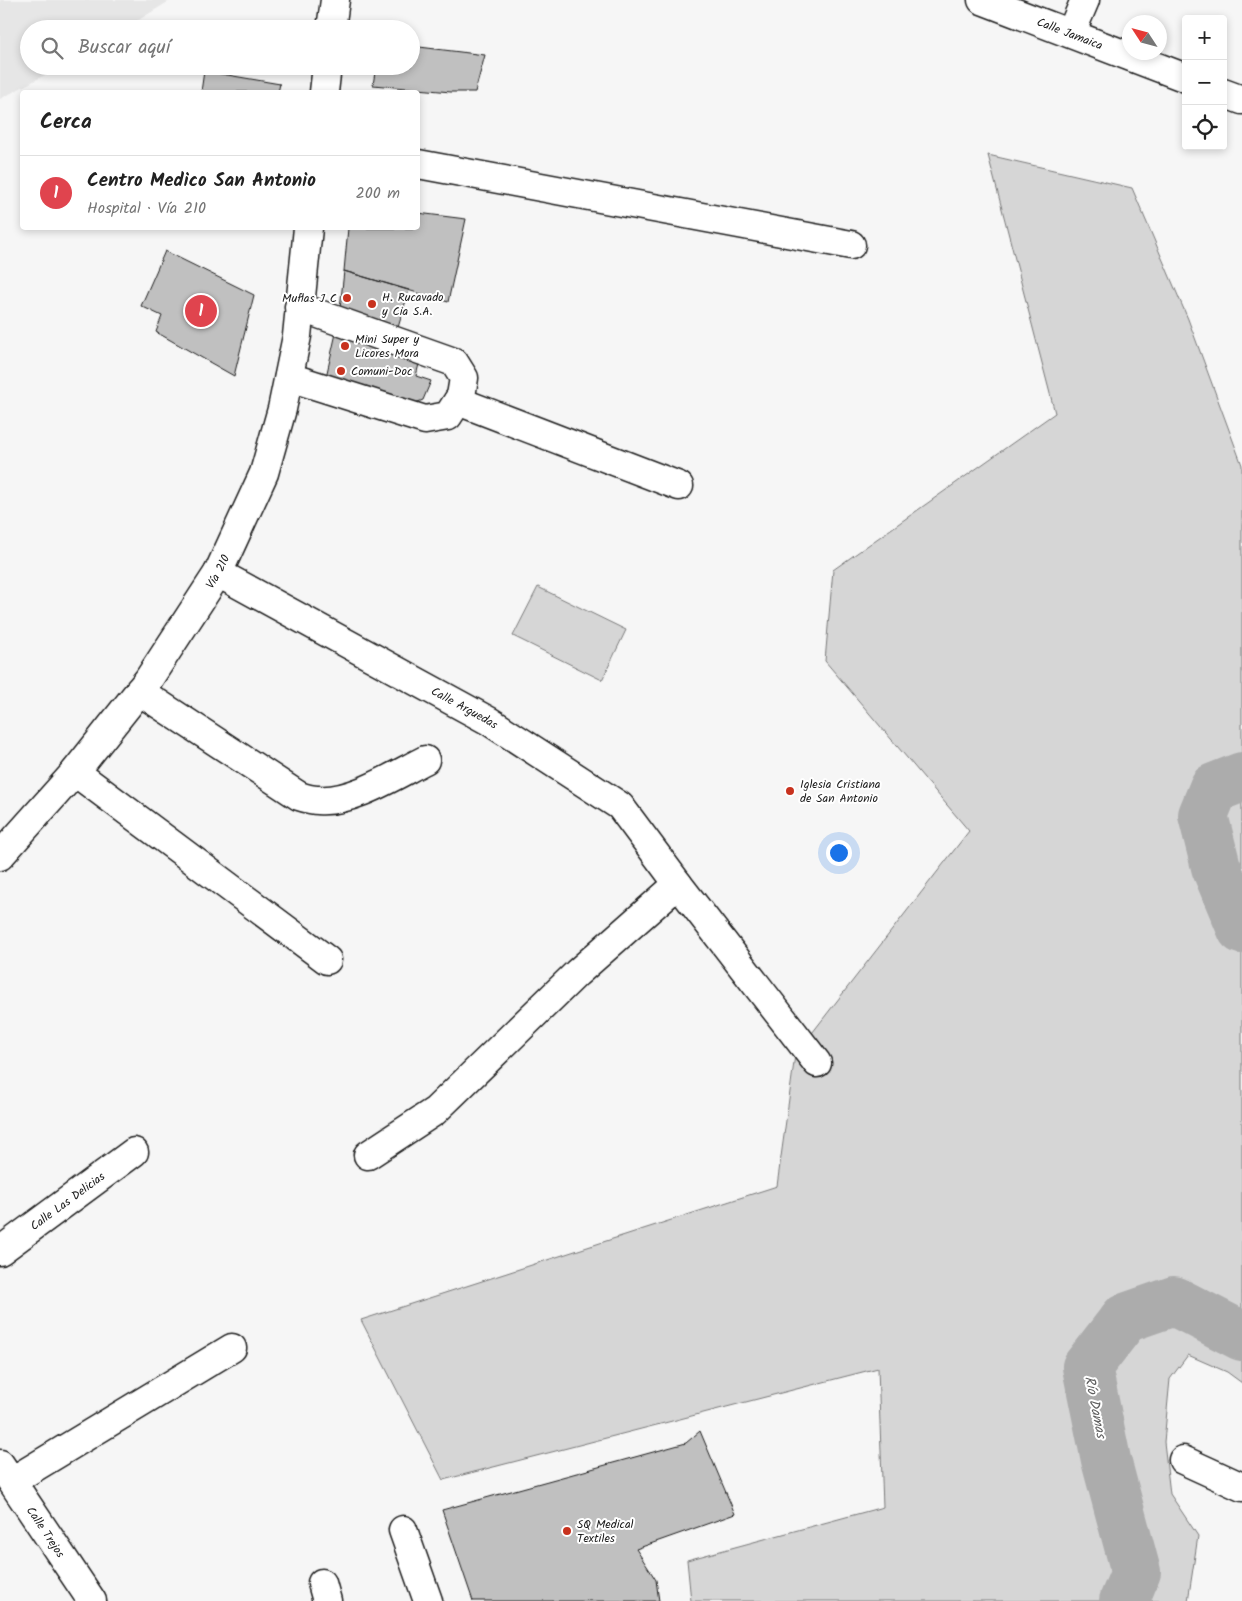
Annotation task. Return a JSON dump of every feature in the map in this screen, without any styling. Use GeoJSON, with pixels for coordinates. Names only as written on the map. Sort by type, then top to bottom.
{"type":"FeatureCollection","features":[{"type":"Feature","properties":{"kind":"street"},"geometry":{"type":"LineString","coordinates":[[332,20],[335,0]]}},
{"type":"Feature","properties":{"kind":"street","name":"Calle Jamaica"},"geometry":{"type":"LineString","coordinates":[[982,0],[1182,76]]}},
{"type":"Feature","properties":{"kind":"street"},"geometry":{"type":"LineString","coordinates":[[1071,33],[1085,0]]}},
{"type":"Feature","properties":{"kind":"street"},"geometry":{"type":"LineString","coordinates":[[324,90],[326,75]]}},
{"type":"Feature","properties":{"kind":"street"},"geometry":{"type":"LineString","coordinates":[[1227,94],[1242,100]]}},
{"type":"Feature","properties":{"kind":"street"},"geometry":{"type":"LineString","coordinates":[[420,164],[851,245]]}},
{"type":"Feature","properties":{"kind":"street","name":"Vía 210"},"geometry":{"type":"LineString","coordinates":[[0,856],[76,772],[139,691],[218,573],[264,473],[282,409],[297,336],[308,230]]}},
{"type":"Feature","properties":{"kind":"street"},"geometry":{"type":"LineString","coordinates":[[288,377],[425,420],[448,416],[461,396],[464,378],[454,362],[299,307]]}},
{"type":"Feature","properties":{"kind":"street"},"geometry":{"type":"LineString","coordinates":[[458,401],[679,486]]}},
{"type":"Feature","properties":{"kind":"street","name":"Calle Arguedas"},"geometry":{"type":"LineString","coordinates":[[218,573],[489,721],[620,806],[817,1063]]}},
{"type":"Feature","properties":{"kind":"street"},"geometry":{"type":"LineString","coordinates":[[139,691],[299,796],[318,800],[338,799],[357,793],[425,760]]}},
{"type":"Feature","properties":{"kind":"street"},"geometry":{"type":"LineString","coordinates":[[76,772],[327,960]]}},
{"type":"Feature","properties":{"kind":"street"},"geometry":{"type":"LineString","coordinates":[[368,1155],[436,1111],[577,973],[678,884]]}},
{"type":"Feature","properties":{"kind":"street","name":"Calle Las Delicias"},"geometry":{"type":"LineString","coordinates":[[0,1251],[134,1152]]}},
{"type":"Feature","properties":{"kind":"street"},"geometry":{"type":"LineString","coordinates":[[6,1472],[232,1348]]}},
{"type":"Feature","properties":{"kind":"street"},"geometry":{"type":"LineString","coordinates":[[1183,1460],[1242,1487]]}},
{"type":"Feature","properties":{"kind":"street","name":"Calle Trejos"},"geometry":{"type":"LineString","coordinates":[[6,1472],[92,1601]]}},
{"type":"Feature","properties":{"kind":"street"},"geometry":{"type":"LineString","coordinates":[[403,1530],[428,1601]]}},
{"type":"Feature","properties":{"kind":"shaded area"},"geometry":{"type":"Polygon","coordinates":[[[0,0],[171,0],[139,20],[20,20],[20,75],[45,75],[0,99],[0,0]]]}},
{"type":"Feature","properties":{"kind":"shaded area"},"geometry":{"type":"Polygon","coordinates":[[[988,155],[1132,188],[1188,319],[1242,465],[1242,1383],[1227,1372],[1188,1355],[1170,1379],[1164,1442],[1170,1494],[1198,1536],[1188,1601],[691,1601],[687,1560],[883,1507],[878,1368],[443,1480],[361,1320],[777,1186],[795,1055],[969,831],[825,661],[833,570],[1055,413],[988,155]]]}},
{"type":"Feature","properties":{"kind":"shaded area"},"geometry":{"type":"Polygon","coordinates":[[[538,587],[626,630],[602,680],[513,636],[538,587]]]}},
{"type":"Feature","properties":{"kind":"building"},"geometry":{"type":"Polygon","coordinates":[[[420,47],[485,55],[475,92],[451,92],[373,85],[375,75],[420,75],[420,47]]]}},
{"type":"Feature","properties":{"kind":"building"},"geometry":{"type":"Polygon","coordinates":[[[203,75],[227,75],[280,84],[278,90],[201,90],[203,75]]]}},
{"type":"Feature","properties":{"kind":"building"},"geometry":{"type":"Polygon","coordinates":[[[420,213],[466,219],[448,302],[344,271],[348,230],[420,230],[420,213]]]}},
{"type":"Feature","properties":{"kind":"building"},"geometry":{"type":"Polygon","coordinates":[[[165,251],[254,295],[234,376],[156,332],[162,316],[141,306],[165,251]]]}},
{"type":"Feature","properties":{"kind":"building","name":"H. Rucavado y Cia S.A."},"geometry":{"type":"Polygon","coordinates":[[[344,271],[409,290],[397,331],[339,318],[344,271]]]}},
{"type":"Feature","properties":{"kind":"building"},"geometry":{"type":"Polygon","coordinates":[[[337,329],[422,352],[416,376],[431,381],[423,400],[410,405],[326,377],[337,329]]]}},
{"type":"Feature","properties":{"kind":"building","name":"SQ Medical Textiles"},"geometry":{"type":"Polygon","coordinates":[[[700,1431],[735,1514],[636,1549],[656,1580],[659,1601],[473,1601],[442,1510],[686,1443],[700,1431]]]}},
{"type":"Feature","properties":{"kind":"waterway","name":"Río Damas"},"geometry":{"type":"LineString","coordinates":[[1242,777],[1214,788],[1203,815],[1216,867],[1242,929]]}},
{"type":"Feature","properties":{"kind":"waterway","name":"Río Damas"},"geometry":{"type":"LineString","coordinates":[[1124,1601],[1136,1572],[1106,1460],[1087,1367],[1125,1318],[1174,1301],[1242,1336]]}},
{"type":"Feature","properties":{"kind":"place","name":"Muflas J C"},"geometry":{"type":"Point","coordinates":[347,298]}},
{"type":"Feature","properties":{"kind":"place","name":"H. Rucavado y Cia S.A."},"geometry":{"type":"Point","coordinates":[372,304]}},
{"type":"Feature","properties":{"kind":"place","name":"Centro Medico San Antonio"},"geometry":{"type":"Point","coordinates":[201,311]}},
{"type":"Feature","properties":{"kind":"place","name":"Mini Super y Licores Mora"},"geometry":{"type":"Point","coordinates":[345,346]}},
{"type":"Feature","properties":{"kind":"place","name":"Comuni-Doc"},"geometry":{"type":"Point","coordinates":[341,371]}},
{"type":"Feature","properties":{"kind":"place","name":"Iglesia Cristiana de San Antonio"},"geometry":{"type":"Point","coordinates":[790,791]}},
{"type":"Feature","properties":{"kind":"place","name":"SQ Medical Textiles"},"geometry":{"type":"Point","coordinates":[567,1531]}}]}
